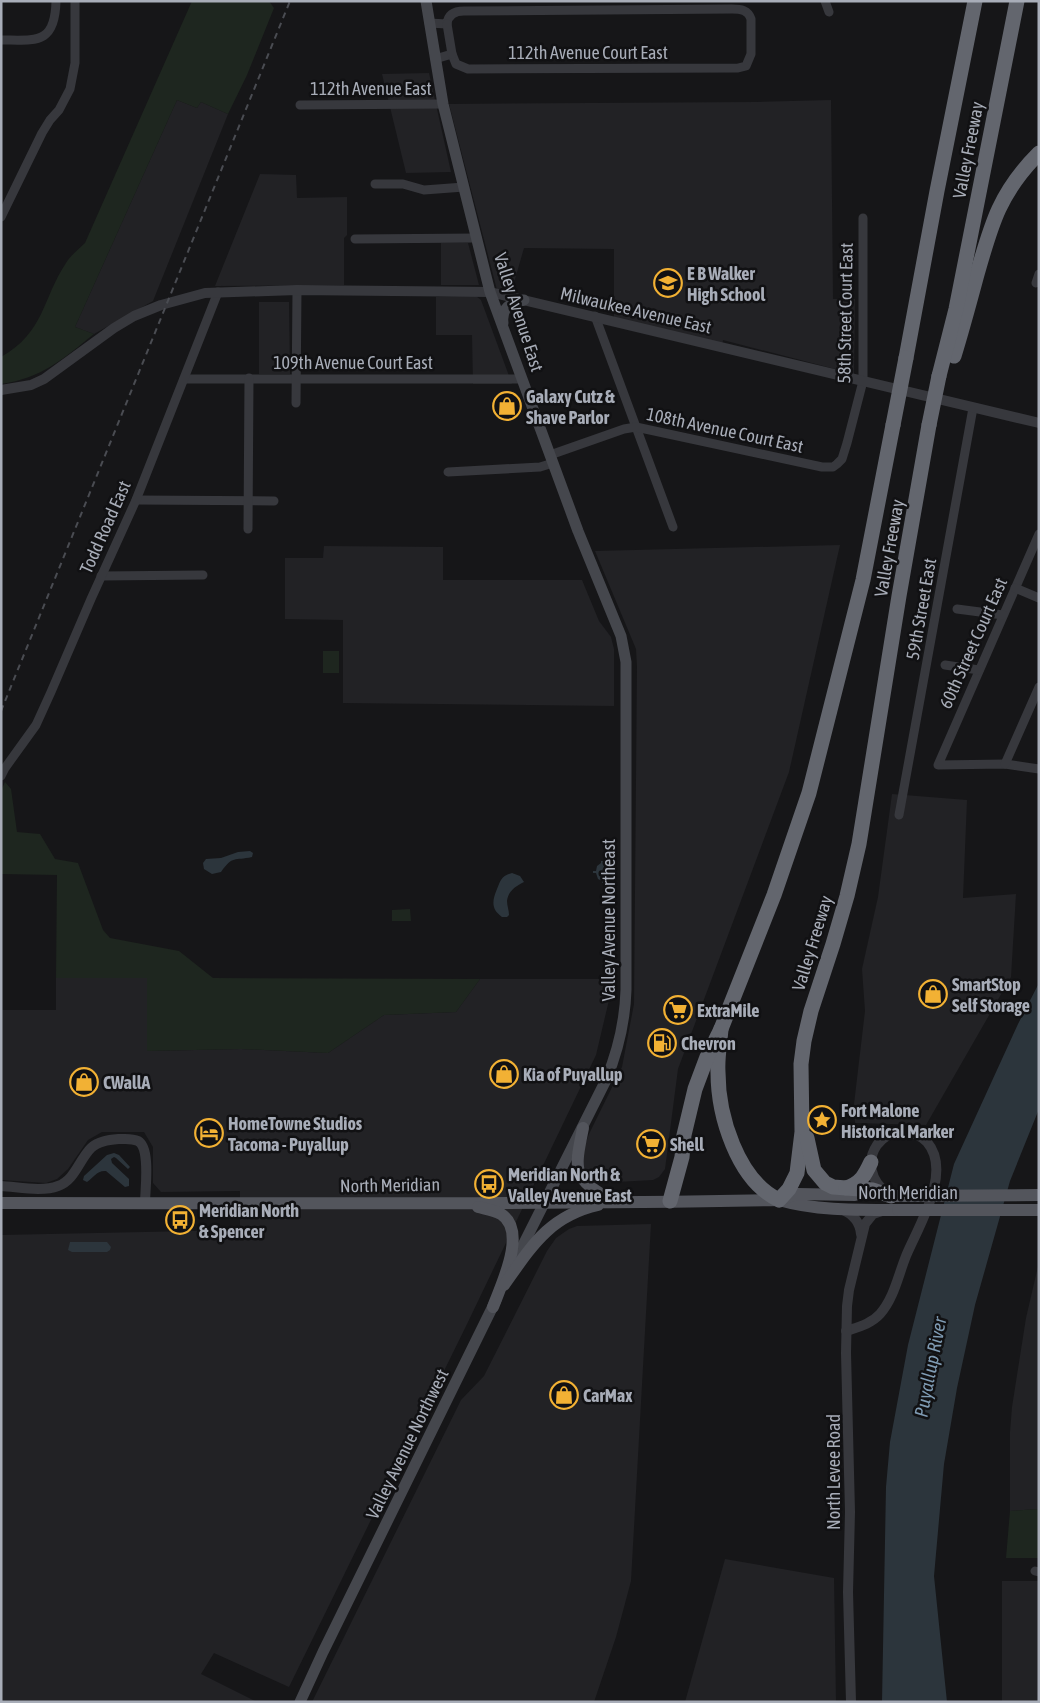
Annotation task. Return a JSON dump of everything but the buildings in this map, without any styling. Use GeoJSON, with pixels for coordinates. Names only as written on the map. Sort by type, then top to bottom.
{"type":"FeatureCollection","features":[{"type":"Feature","properties":{"kind":"highway"},"geometry":{"type":"LineString","coordinates":[[936,191],[970,1]]}},
{"type":"Feature","properties":{"kind":"highway","name":"Valley Freeway"},"geometry":{"type":"LineString","coordinates":[[721,1029],[774,895],[810,793],[863,580],[918,301],[936,191],[976,1]]}},
{"type":"Feature","properties":{"kind":"highway","name":"Valley Freeway"},"geometry":{"type":"LineString","coordinates":[[801,1100],[801,1064],[804,1040],[811,1011],[844,906],[859,844],[918,492],[944,378],[1017,1]]}},
{"type":"Feature","properties":{"kind":"highway"},"geometry":{"type":"LineString","coordinates":[[944,378],[994,217],[1017,177],[1039,153]]}},
{"type":"Feature","properties":{"kind":"highway"},"geometry":{"type":"LineString","coordinates":[[721,1029],[718,1072],[721,1111],[728,1133],[745,1168],[767,1194],[779,1200],[789,1189],[797,1173],[802,1132],[801,1100]]}},
{"type":"Feature","properties":{"kind":"highway"},"geometry":{"type":"LineString","coordinates":[[670,1201],[682,1157],[684,1135],[695,1089],[707,1057],[721,1029]]}},
{"type":"Feature","properties":{"kind":"highway"},"geometry":{"type":"LineString","coordinates":[[801,1100],[811,1160],[814,1170],[825,1183],[834,1187],[873,1190],[893,1203]]}},
{"type":"Feature","properties":{"kind":"highway"},"geometry":{"type":"LineString","coordinates":[[846,1188],[855,1185],[862,1179],[871,1162]]}},
{"type":"Feature","properties":{"kind":"main road","name":"Valley Avenue East"},"geometry":{"type":"LineString","coordinates":[[426,1],[443,104],[490,292],[578,531],[616,623]]}},
{"type":"Feature","properties":{"kind":"main road"},"geometry":{"type":"LineString","coordinates":[[504,329],[502,316],[504,311],[511,304],[524,300]]}},
{"type":"Feature","properties":{"kind":"main road","name":"Valley Avenue Northeast"},"geometry":{"type":"LineString","coordinates":[[544,1201],[609,1072],[623,1027],[626,1007],[626,662],[616,623]]}},
{"type":"Feature","properties":{"kind":"main road"},"geometry":{"type":"LineString","coordinates":[[582,1128],[577,1160],[580,1176],[590,1188],[615,1202]]}},
{"type":"Feature","properties":{"kind":"main road","name":"North Meridian"},"geometry":{"type":"LineString","coordinates":[[1,1203],[615,1202],[779,1200],[797,1194],[893,1203],[1039,1210]]}},
{"type":"Feature","properties":{"kind":"main road","name":"North Meridian"},"geometry":{"type":"LineString","coordinates":[[779,1200],[798,1206],[841,1208],[893,1203],[1039,1195]]}},
{"type":"Feature","properties":{"kind":"main road","name":"Valley Avenue Northwest"},"geometry":{"type":"LineString","coordinates":[[300,1702],[544,1201]]}},
{"type":"Feature","properties":{"kind":"main road"},"geometry":{"type":"LineString","coordinates":[[461,1202],[501,1214],[510,1225],[512,1234],[511,1258],[493,1306]]}},
{"type":"Feature","properties":{"kind":"main road"},"geometry":{"type":"LineString","coordinates":[[504,1285],[537,1240],[550,1227],[593,1206],[615,1202]]}},
{"type":"Feature","properties":{"kind":"street"},"geometry":{"type":"LineString","coordinates":[[1,40],[40,39],[52,27],[56,15],[56,1]]}},
{"type":"Feature","properties":{"kind":"street"},"geometry":{"type":"LineString","coordinates":[[1,217],[42,133],[50,120],[60,110],[70,89],[75,63],[75,1]]}},
{"type":"Feature","properties":{"kind":"street"},"geometry":{"type":"LineString","coordinates":[[825,1],[830,12]]}},
{"type":"Feature","properties":{"kind":"street","name":"112th Avenue Court East"},"geometry":{"type":"LineString","coordinates":[[447,24],[449,17],[455,12],[460,11],[732,9],[747,12],[751,22],[751,54],[748,63],[733,69],[468,69],[456,64],[452,54]]}},
{"type":"Feature","properties":{"kind":"street"},"geometry":{"type":"LineString","coordinates":[[429,23],[447,24],[452,54],[435,59]]}},
{"type":"Feature","properties":{"kind":"street","name":"112th Avenue East"},"geometry":{"type":"LineString","coordinates":[[300,105],[443,104]]}},
{"type":"Feature","properties":{"kind":"street"},"geometry":{"type":"LineString","coordinates":[[375,184],[403,184],[424,190],[464,187]]}},
{"type":"Feature","properties":{"kind":"street","name":"58th Street Court East"},"geometry":{"type":"LineString","coordinates":[[837,464],[842,459],[848,442],[863,381],[862,218]]}},
{"type":"Feature","properties":{"kind":"street"},"geometry":{"type":"LineString","coordinates":[[355,239],[477,238]]}},
{"type":"Feature","properties":{"kind":"street"},"geometry":{"type":"LineString","coordinates":[[296,403],[297,290]]}},
{"type":"Feature","properties":{"kind":"street","name":"Milwaukee Avenue East"},"geometry":{"type":"LineString","coordinates":[[1,390],[31,385],[44,379],[114,328],[134,316],[184,298],[218,292],[297,290],[490,292],[1039,423]]}},
{"type":"Feature","properties":{"kind":"street","name":"Todd Road East"},"geometry":{"type":"LineString","coordinates":[[3,772],[36,725],[136,500],[218,292]]}},
{"type":"Feature","properties":{"kind":"street"},"geometry":{"type":"LineString","coordinates":[[595,316],[673,527]]}},
{"type":"Feature","properties":{"kind":"street"},"geometry":{"type":"LineString","coordinates":[[248,378],[248,529]]}},
{"type":"Feature","properties":{"kind":"street","name":"109th Avenue Court East"},"geometry":{"type":"LineString","coordinates":[[184,379],[522,379]]}},
{"type":"Feature","properties":{"kind":"street","name":"59th Street East"},"geometry":{"type":"LineString","coordinates":[[899,815],[973,408]]}},
{"type":"Feature","properties":{"kind":"street","name":"108th Avenue Court East"},"geometry":{"type":"LineString","coordinates":[[448,472],[540,467],[551,459],[624,429],[636,427],[813,465],[827,467],[837,464]]}},
{"type":"Feature","properties":{"kind":"street"},"geometry":{"type":"LineString","coordinates":[[136,500],[274,501]]}},
{"type":"Feature","properties":{"kind":"street","name":"60th Street Court East"},"geometry":{"type":"LineString","coordinates":[[1005,764],[938,765],[1039,534]]}},
{"type":"Feature","properties":{"kind":"street"},"geometry":{"type":"LineString","coordinates":[[102,576],[203,575]]}},
{"type":"Feature","properties":{"kind":"street"},"geometry":{"type":"LineString","coordinates":[[1015,588],[1039,598]]}},
{"type":"Feature","properties":{"kind":"street"},"geometry":{"type":"LineString","coordinates":[[957,609],[1003,615]]}},
{"type":"Feature","properties":{"kind":"street"},"geometry":{"type":"LineString","coordinates":[[945,665],[979,670]]}},
{"type":"Feature","properties":{"kind":"street"},"geometry":{"type":"LineString","coordinates":[[1039,687],[1005,764],[1039,769]]}},
{"type":"Feature","properties":{"kind":"street"},"geometry":{"type":"LineString","coordinates":[[846,1331],[875,1319],[888,1302],[894,1292],[906,1256],[929,1207],[935,1180],[935,1163],[931,1148],[921,1137],[911,1133],[901,1132],[887,1137],[876,1147],[871,1162],[871,1170],[875,1180],[893,1203]]}},
{"type":"Feature","properties":{"kind":"street"},"geometry":{"type":"LineString","coordinates":[[1,1186],[50,1188],[59,1186],[67,1180],[90,1148],[108,1140],[132,1139],[140,1142],[146,1157],[145,1203]]}},
{"type":"Feature","properties":{"kind":"street","name":"North Levee Road"},"geometry":{"type":"LineString","coordinates":[[851,1702],[848,1592],[850,1512],[846,1331],[849,1290],[865,1224],[869,1218],[893,1203]]}},
{"type":"Feature","properties":{"kind":"street"},"geometry":{"type":"LineString","coordinates":[[841,1208],[849,1212],[858,1221],[861,1228],[861,1243]]}},
{"type":"Feature","properties":{"kind":"shaded area"},"geometry":{"type":"Polygon","coordinates":[[[192,1],[269,1],[274,8],[247,75],[228,114],[201,102],[197,108],[177,100],[75,327],[94,334],[62,359],[40,372],[1,384],[1,357],[26,337],[35,326],[58,276],[66,263],[85,243],[192,1]]]}},
{"type":"Feature","properties":{"kind":"shaded area"},"geometry":{"type":"Polygon","coordinates":[[[429,73],[451,172],[406,173],[382,74],[429,73]]]}},
{"type":"Feature","properties":{"kind":"shaded area"},"geometry":{"type":"Polygon","coordinates":[[[177,100],[197,108],[201,102],[228,114],[153,301],[94,334],[75,327],[177,100]]]}},
{"type":"Feature","properties":{"kind":"shaded area"},"geometry":{"type":"Polygon","coordinates":[[[831,100],[833,299],[855,299],[854,374],[723,340],[722,347],[614,321],[614,249],[524,248],[511,293],[497,290],[449,104],[831,100]]]}},
{"type":"Feature","properties":{"kind":"shaded area"},"geometry":{"type":"Polygon","coordinates":[[[260,174],[296,175],[297,198],[347,197],[347,235],[344,238],[344,285],[215,286],[260,174]]]}},
{"type":"Feature","properties":{"kind":"shaded area"},"geometry":{"type":"Polygon","coordinates":[[[441,243],[468,243],[479,285],[441,285],[441,243]]]}},
{"type":"Feature","properties":{"kind":"shaded area"},"geometry":{"type":"Polygon","coordinates":[[[476,296],[481,300],[512,384],[473,384],[472,335],[436,335],[436,297],[476,296]]]}},
{"type":"Feature","properties":{"kind":"shaded area"},"geometry":{"type":"Polygon","coordinates":[[[259,302],[289,302],[290,374],[259,374],[259,302]]]}},
{"type":"Feature","properties":{"kind":"shaded area"},"geometry":{"type":"Polygon","coordinates":[[[840,545],[789,772],[678,1069],[665,1169],[659,1177],[653,1180],[598,1183],[587,1180],[583,1172],[582,1153],[589,1134],[622,1067],[634,1004],[636,649],[595,551],[840,545]]]}},
{"type":"Feature","properties":{"kind":"shaded area"},"geometry":{"type":"Polygon","coordinates":[[[324,546],[443,547],[443,580],[582,580],[599,621],[611,637],[614,649],[614,706],[343,703],[343,620],[285,619],[285,558],[323,558],[324,546]]]}},
{"type":"Feature","properties":{"kind":"shaded area"},"geometry":{"type":"Polygon","coordinates":[[[323,651],[339,651],[339,673],[323,673],[323,651]]]}},
{"type":"Feature","properties":{"kind":"shaded area"},"geometry":{"type":"Polygon","coordinates":[[[5,782],[11,789],[17,832],[40,834],[55,859],[78,863],[103,930],[110,938],[179,951],[213,978],[480,979],[456,1012],[384,1015],[328,1053],[241,1049],[147,1051],[147,978],[56,978],[57,875],[1,874],[1,791],[5,782]]]}},
{"type":"Feature","properties":{"kind":"shaded area","name":"SmartStop Self Storage"},"geometry":{"type":"Polygon","coordinates":[[[892,794],[967,800],[963,898],[1016,894],[1011,977],[926,1125],[855,1123],[854,1104],[865,1011],[862,969],[878,897],[892,794]]]}},
{"type":"Feature","properties":{"kind":"shaded area"},"geometry":{"type":"Polygon","coordinates":[[[410,909],[411,921],[392,921],[392,910],[410,909]]]}},
{"type":"Feature","properties":{"kind":"shaded area"},"geometry":{"type":"Polygon","coordinates":[[[56,978],[147,978],[147,1051],[241,1049],[328,1053],[384,1015],[456,1012],[480,979],[614,979],[596,1055],[468,1322],[289,1687],[214,1653],[201,1674],[257,1702],[1,1702],[1,1235],[240,1230],[240,1191],[161,1192],[153,1183],[153,1147],[144,1132],[102,1132],[88,1140],[68,1169],[57,1179],[46,1183],[1,1180],[1,1010],[56,1010],[56,978]]]}},
{"type":"Feature","properties":{"kind":"shaded area"},"geometry":{"type":"Polygon","coordinates":[[[651,1224],[631,1581],[616,1637],[594,1702],[312,1702],[461,1400],[484,1376],[547,1251],[556,1238],[577,1226],[651,1224]]]}},
{"type":"Feature","properties":{"kind":"shaded area"},"geometry":{"type":"Polygon","coordinates":[[[1039,1262],[1039,1509],[1010,1511],[1010,1432],[1012,1407],[1026,1318],[1039,1262]]]}},
{"type":"Feature","properties":{"kind":"shaded area"},"geometry":{"type":"Polygon","coordinates":[[[1039,1509],[1039,1558],[1006,1558],[1010,1511],[1039,1509]]]}},
{"type":"Feature","properties":{"kind":"shaded area"},"geometry":{"type":"Polygon","coordinates":[[[725,1559],[834,1578],[836,1702],[685,1702],[725,1559]]]}},
{"type":"Feature","properties":{"kind":"shaded area"},"geometry":{"type":"Polygon","coordinates":[[[1002,1581],[1039,1581],[1039,1702],[1002,1702],[1002,1581]]]}},
{"type":"Feature","properties":{"kind":"water"},"geometry":{"type":"Polygon","coordinates":[[[250,851],[253,853],[252,857],[231,861],[221,872],[212,874],[204,869],[203,863],[206,859],[221,858],[238,852],[250,851]]]}},
{"type":"Feature","properties":{"kind":"water"},"geometry":{"type":"Polygon","coordinates":[[[601,861],[604,861],[604,883],[598,879],[596,873],[593,873],[601,861]]]}},
{"type":"Feature","properties":{"kind":"water"},"geometry":{"type":"Polygon","coordinates":[[[512,873],[520,876],[524,882],[515,887],[509,894],[507,901],[509,915],[502,917],[494,908],[494,897],[502,879],[512,873]]]}},
{"type":"Feature","properties":{"kind":"water","name":"Puyallup River"},"geometry":{"type":"Polygon","coordinates":[[[1039,983],[1039,1109],[1010,1181],[975,1305],[957,1388],[944,1464],[934,1576],[947,1702],[882,1702],[886,1487],[890,1442],[908,1345],[954,1164],[1018,1024],[1039,983]]]}},
{"type":"Feature","properties":{"kind":"water"},"geometry":{"type":"Polygon","coordinates":[[[114,1153],[119,1155],[130,1167],[128,1169],[114,1157],[111,1159],[112,1163],[129,1179],[129,1186],[125,1187],[106,1171],[98,1173],[87,1182],[83,1180],[84,1176],[107,1155],[114,1153]]]}},
{"type":"Feature","properties":{"kind":"water"},"geometry":{"type":"Polygon","coordinates":[[[70,1242],[107,1242],[111,1247],[107,1252],[72,1252],[68,1250],[70,1242]]]}},
{"type":"Feature","properties":{"kind":"railway"},"geometry":{"type":"LineString","coordinates":[[1,711],[290,1]]}},
{"type":"Feature","properties":{"kind":"place","name":"E B Walker High School"},"geometry":{"type":"Point","coordinates":[668,283]}},
{"type":"Feature","properties":{"kind":"place","name":"Galaxy Cutz & Shave Parlor"},"geometry":{"type":"Point","coordinates":[507,406]}},
{"type":"Feature","properties":{"kind":"place","name":"SmartStop Self Storage"},"geometry":{"type":"Point","coordinates":[933,994]}},
{"type":"Feature","properties":{"kind":"place","name":"ExtraMile"},"geometry":{"type":"Point","coordinates":[678,1010]}},
{"type":"Feature","properties":{"kind":"place","name":"Chevron"},"geometry":{"type":"Point","coordinates":[662,1043]}},
{"type":"Feature","properties":{"kind":"place","name":"Kia of Puyallup"},"geometry":{"type":"Point","coordinates":[504,1074]}},
{"type":"Feature","properties":{"kind":"place","name":"CWallA"},"geometry":{"type":"Point","coordinates":[84,1082]}},
{"type":"Feature","properties":{"kind":"place","name":"Fort Malone Historical Marker"},"geometry":{"type":"Point","coordinates":[822,1120]}},
{"type":"Feature","properties":{"kind":"place","name":"HomeTowne Studios Tacoma - Puyallup"},"geometry":{"type":"Point","coordinates":[209,1133]}},
{"type":"Feature","properties":{"kind":"place","name":"Shell"},"geometry":{"type":"Point","coordinates":[651,1144]}},
{"type":"Feature","properties":{"kind":"place","name":"Meridian North & Valley Avenue East"},"geometry":{"type":"Point","coordinates":[489,1184]}},
{"type":"Feature","properties":{"kind":"place","name":"Meridian North & Spencer"},"geometry":{"type":"Point","coordinates":[180,1220]}},
{"type":"Feature","properties":{"kind":"place","name":"CarMax"},"geometry":{"type":"Point","coordinates":[564,1395]}}]}
